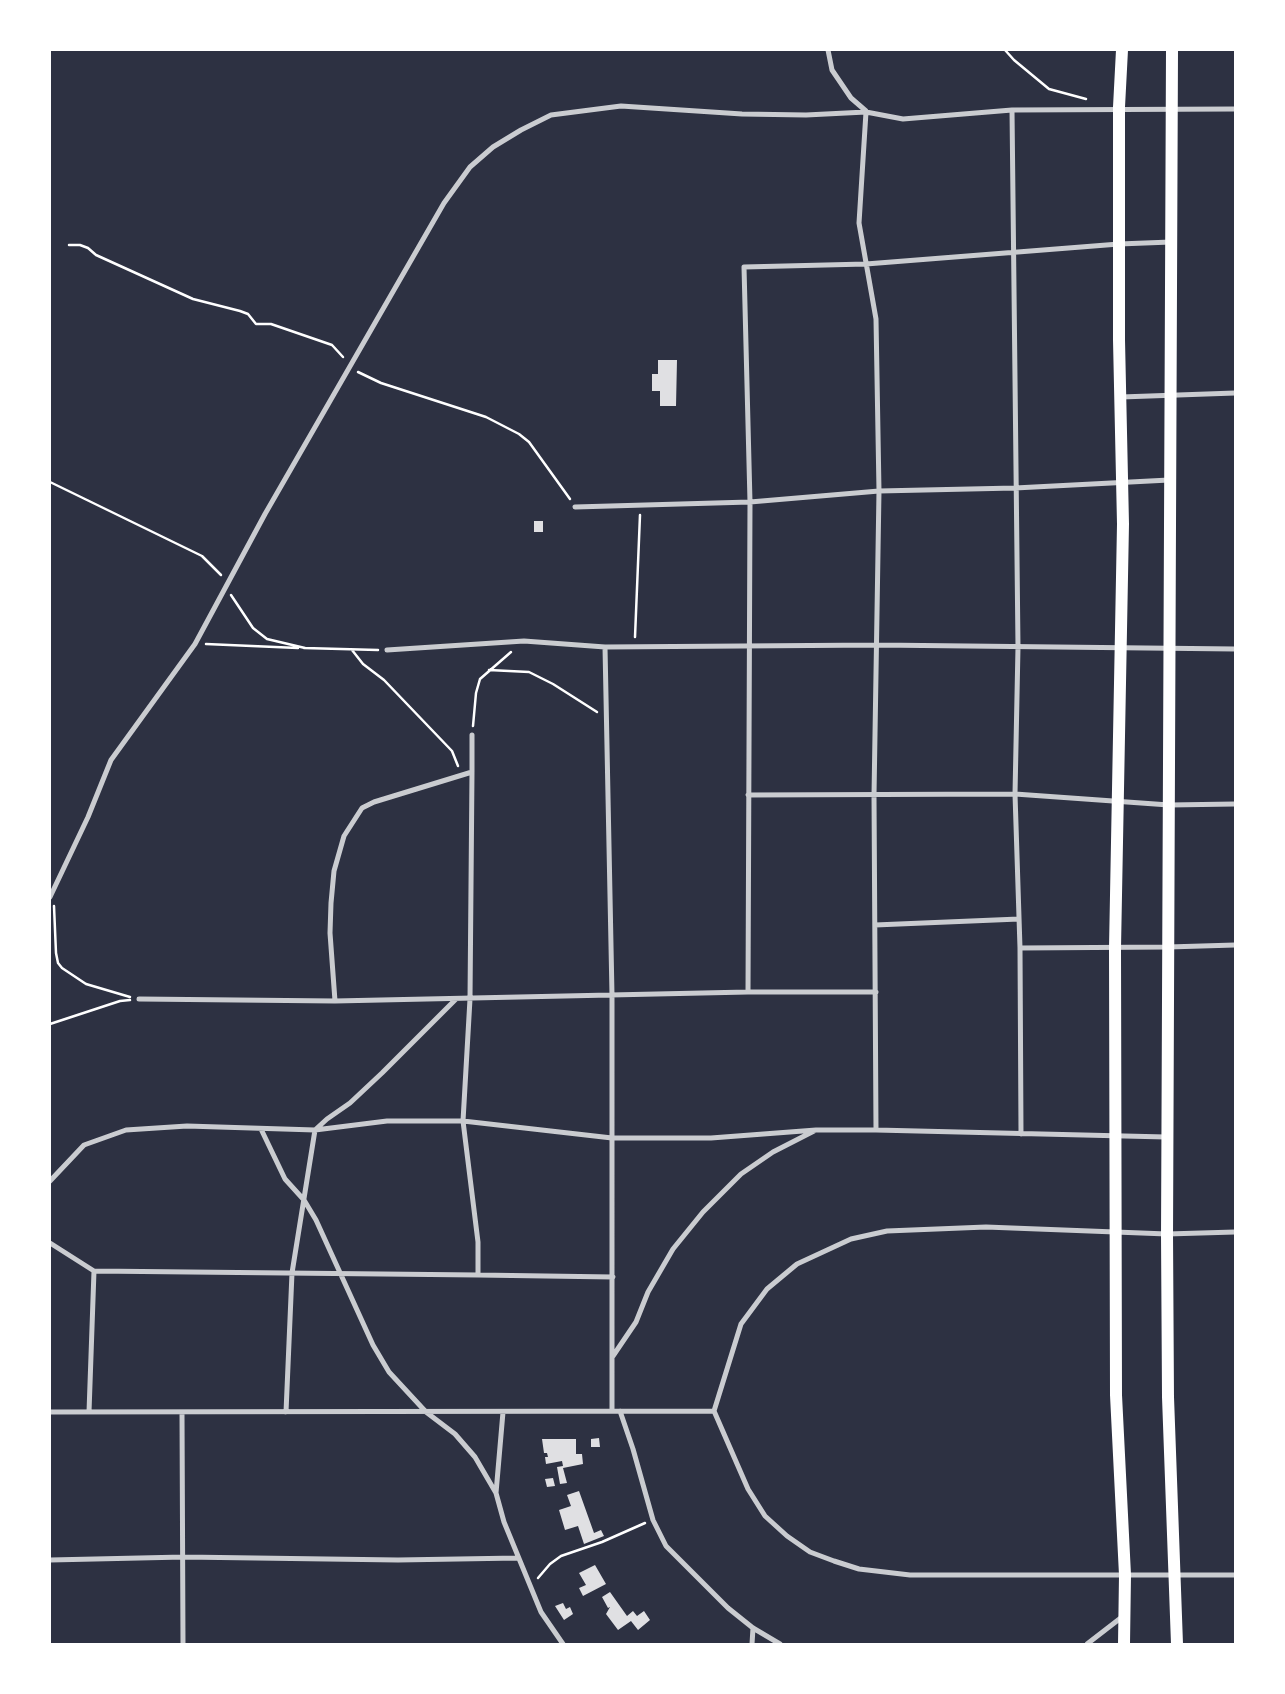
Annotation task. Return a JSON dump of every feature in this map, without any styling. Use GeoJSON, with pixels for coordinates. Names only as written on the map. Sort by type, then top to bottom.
{"type":"FeatureCollection","features":[{"type":"Feature","properties":{"kind":"main road"},"geometry":{"type":"LineString","coordinates":[[1122,50],[1119,107],[1122,648],[1115,948],[1116,1395],[1125,1575],[1124,1644]]}},
{"type":"Feature","properties":{"kind":"main road"},"geometry":{"type":"LineString","coordinates":[[1172,50],[1167,1234],[1168,1397],[1178,1644]]}},
{"type":"Feature","properties":{"kind":"street"},"geometry":{"type":"LineString","coordinates":[[828,50],[832,70],[851,98],[866,112]]}},
{"type":"Feature","properties":{"kind":"street"},"geometry":{"type":"LineString","coordinates":[[50,897],[88,817],[111,760],[195,644],[350,364],[444,203],[470,167],[493,148],[528,126],[552,116],[621,106],[742,114],[806,115],[866,112],[902,119],[1012,110],[1119,107],[1235,109]]}},
{"type":"Feature","properties":{"kind":"street"},"geometry":{"type":"LineString","coordinates":[[1012,110],[1012,254],[1018,647],[1015,794],[1020,948],[1021,1134]]}},
{"type":"Feature","properties":{"kind":"street"},"geometry":{"type":"LineString","coordinates":[[866,112],[859,223],[876,319],[879,491],[878,645],[874,795],[876,1130]]}},
{"type":"Feature","properties":{"kind":"street"},"geometry":{"type":"LineString","coordinates":[[748,992],[750,502],[744,267],[866,264],[1012,254],[1119,244],[1170,242]]}},
{"type":"Feature","properties":{"kind":"street"},"geometry":{"type":"LineString","coordinates":[[1120,397],[1235,393]]}},
{"type":"Feature","properties":{"kind":"street"},"geometry":{"type":"LineString","coordinates":[[575,507],[750,502],[879,491],[1015,488],[1122,481],[1171,480]]}},
{"type":"Feature","properties":{"kind":"street"},"geometry":{"type":"LineString","coordinates":[[387,650],[524,641],[605,647],[878,645],[1235,649]]}},
{"type":"Feature","properties":{"kind":"street"},"geometry":{"type":"LineString","coordinates":[[605,647],[612,995],[612,1411]]}},
{"type":"Feature","properties":{"kind":"street"},"geometry":{"type":"LineString","coordinates":[[472,735],[470,999],[464,1121],[478,1242],[478,1275]]}},
{"type":"Feature","properties":{"kind":"street"},"geometry":{"type":"LineString","coordinates":[[335,1001],[330,933],[331,903],[334,872],[344,836],[362,808],[374,802],[472,772]]}},
{"type":"Feature","properties":{"kind":"street"},"geometry":{"type":"LineString","coordinates":[[748,795],[1015,794],[1169,805],[1235,804]]}},
{"type":"Feature","properties":{"kind":"street"},"geometry":{"type":"LineString","coordinates":[[875,925],[1019,919]]}},
{"type":"Feature","properties":{"kind":"street"},"geometry":{"type":"LineString","coordinates":[[1020,948],[1168,948],[1235,944]]}},
{"type":"Feature","properties":{"kind":"street"},"geometry":{"type":"LineString","coordinates":[[139,999],[335,1001],[748,992],[876,992]]}},
{"type":"Feature","properties":{"kind":"street"},"geometry":{"type":"LineString","coordinates":[[286,1412],[292,1273],[315,1130],[376,1079],[457,998]]}},
{"type":"Feature","properties":{"kind":"street"},"geometry":{"type":"LineString","coordinates":[[50,1181],[84,1145],[126,1130],[187,1126],[315,1130],[387,1121],[464,1121],[612,1138],[711,1138],[816,1130],[1167,1137]]}},
{"type":"Feature","properties":{"kind":"street"},"geometry":{"type":"LineString","coordinates":[[261,1129],[285,1179],[304,1200],[342,1273],[372,1345],[389,1372],[426,1412],[455,1434],[475,1457],[496,1493],[504,1522],[541,1612],[563,1644]]}},
{"type":"Feature","properties":{"kind":"street"},"geometry":{"type":"LineString","coordinates":[[613,1356],[636,1322],[648,1292],[673,1249],[704,1212],[742,1174],[773,1152],[816,1130]]}},
{"type":"Feature","properties":{"kind":"street"},"geometry":{"type":"LineString","coordinates":[[1235,1232],[1167,1234],[986,1228],[887,1231],[851,1239],[797,1264],[766,1289],[741,1324],[714,1411],[748,1489],[765,1516],[787,1536],[810,1552],[859,1569],[910,1576],[1235,1575]]}},
{"type":"Feature","properties":{"kind":"street"},"geometry":{"type":"LineString","coordinates":[[50,1243],[94,1271],[613,1277]]}},
{"type":"Feature","properties":{"kind":"street"},"geometry":{"type":"LineString","coordinates":[[89,1412],[94,1271]]}},
{"type":"Feature","properties":{"kind":"street"},"geometry":{"type":"LineString","coordinates":[[620,1411],[653,1520],[666,1546],[728,1608],[753,1628],[780,1644]]}},
{"type":"Feature","properties":{"kind":"street"},"geometry":{"type":"LineString","coordinates":[[50,1412],[714,1411]]}},
{"type":"Feature","properties":{"kind":"street"},"geometry":{"type":"LineString","coordinates":[[496,1493],[503,1412]]}},
{"type":"Feature","properties":{"kind":"street"},"geometry":{"type":"LineString","coordinates":[[182,1413],[183,1644]]}},
{"type":"Feature","properties":{"kind":"street"},"geometry":{"type":"LineString","coordinates":[[50,1560],[184,1557],[390,1560],[518,1558]]}},
{"type":"Feature","properties":{"kind":"street"},"geometry":{"type":"LineString","coordinates":[[1087,1644],[1124,1615]]}},
{"type":"Feature","properties":{"kind":"street"},"geometry":{"type":"LineString","coordinates":[[752,1644],[753,1628]]}},
{"type":"Feature","properties":{"kind":"path"},"geometry":{"type":"LineString","coordinates":[[1005,50],[1014,60],[1049,89],[1093,100]]}},
{"type":"Feature","properties":{"kind":"path"},"geometry":{"type":"LineString","coordinates":[[69,245],[80,245],[88,248],[96,255],[193,298],[248,314],[256,324],[271,324],[332,345],[358,372],[381,384],[486,417],[519,434],[529,442],[575,507]]}},
{"type":"Feature","properties":{"kind":"path"},"geometry":{"type":"LineString","coordinates":[[50,482],[202,556],[219,571],[226,587],[253,628],[267,639],[305,648]]}},
{"type":"Feature","properties":{"kind":"path"},"geometry":{"type":"LineString","coordinates":[[635,646],[641,506]]}},
{"type":"Feature","properties":{"kind":"path"},"geometry":{"type":"LineString","coordinates":[[472,735],[477,684],[490,670],[524,641]]}},
{"type":"Feature","properties":{"kind":"path"},"geometry":{"type":"LineString","coordinates":[[195,644],[387,650]]}},
{"type":"Feature","properties":{"kind":"path"},"geometry":{"type":"LineString","coordinates":[[352,650],[363,664],[384,680],[452,750],[460,775]]}},
{"type":"Feature","properties":{"kind":"path"},"geometry":{"type":"LineString","coordinates":[[490,670],[529,672],[553,684],[588,708],[606,716]]}},
{"type":"Feature","properties":{"kind":"path"},"geometry":{"type":"LineString","coordinates":[[54,891],[58,963],[62,968],[86,984],[139,999]]}},
{"type":"Feature","properties":{"kind":"path"},"geometry":{"type":"LineString","coordinates":[[50,1024],[120,1001],[139,999]]}},
{"type":"Feature","properties":{"kind":"path"},"geometry":{"type":"LineString","coordinates":[[529,1583],[540,1577],[550,1564],[561,1556],[602,1542],[653,1520]]}},
{"type":"Feature","properties":{"kind":"building"},"geometry":{"type":"Polygon","coordinates":[[[658,360],[677,360],[676,406],[660,406],[660,391],[652,391],[652,374],[658,374],[658,360]]]}},
{"type":"Feature","properties":{"kind":"building"},"geometry":{"type":"Polygon","coordinates":[[[534,521],[543,521],[543,532],[534,532],[534,521]]]}},
{"type":"Feature","properties":{"kind":"building"},"geometry":{"type":"Polygon","coordinates":[[[599,1438],[600,1447],[591,1447],[591,1439],[599,1438]]]}},
{"type":"Feature","properties":{"kind":"building"},"geometry":{"type":"Polygon","coordinates":[[[542,1439],[576,1439],[576,1454],[582,1454],[583,1464],[563,1468],[567,1483],[560,1484],[557,1467],[563,1466],[562,1461],[546,1464],[545,1457],[548,1457],[547,1453],[544,1453],[542,1439]]]}},
{"type":"Feature","properties":{"kind":"building"},"geometry":{"type":"Polygon","coordinates":[[[553,1478],[555,1486],[547,1487],[545,1479],[553,1478]]]}},
{"type":"Feature","properties":{"kind":"building"},"geometry":{"type":"Polygon","coordinates":[[[579,1491],[594,1533],[601,1530],[604,1536],[584,1544],[578,1526],[565,1530],[559,1510],[571,1506],[567,1495],[579,1491]]]}},
{"type":"Feature","properties":{"kind":"building"},"geometry":{"type":"Polygon","coordinates":[[[595,1565],[606,1584],[583,1596],[579,1588],[586,1585],[579,1573],[595,1565]]]}},
{"type":"Feature","properties":{"kind":"building"},"geometry":{"type":"Polygon","coordinates":[[[610,1592],[627,1616],[633,1611],[637,1616],[644,1611],[650,1620],[638,1630],[631,1621],[618,1630],[606,1614],[610,1607],[608,1608],[602,1597],[610,1592]]]}},
{"type":"Feature","properties":{"kind":"building"},"geometry":{"type":"Polygon","coordinates":[[[563,1603],[566,1609],[570,1607],[573,1614],[564,1620],[555,1606],[563,1603]]]}}]}
